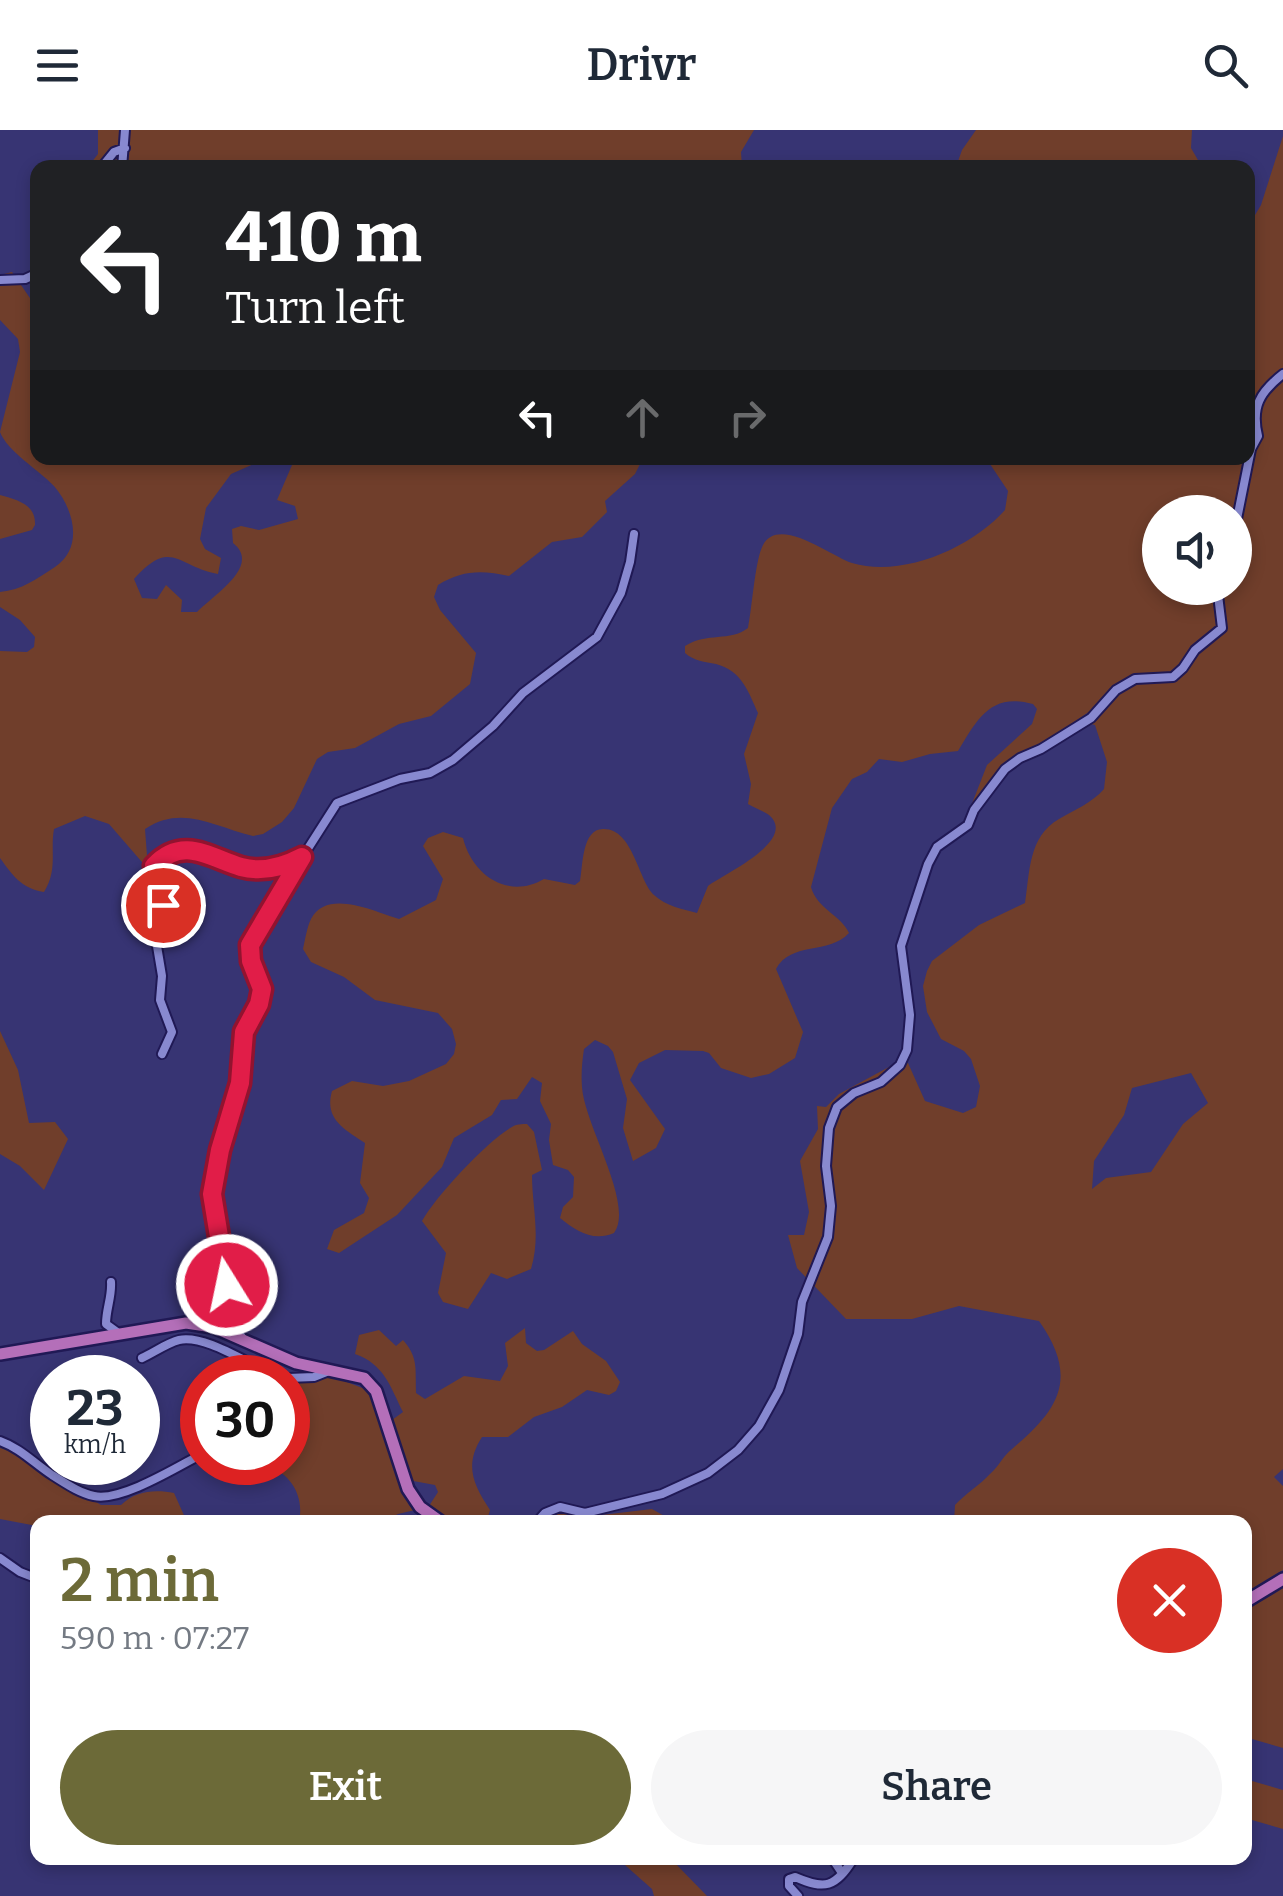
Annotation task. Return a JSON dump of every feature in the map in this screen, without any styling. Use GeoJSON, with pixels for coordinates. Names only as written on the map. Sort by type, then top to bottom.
{"type":"FeatureCollection","features":[{"type":"Feature","properties":{"kind":"main road"},"geometry":{"type":"LineString","coordinates":[[0,1354],[153,1326],[202,1324],[296,1363],[364,1378],[376,1391],[408,1489],[420,1507],[431,1515]]}},
{"type":"Feature","properties":{"kind":"main road"},"geometry":{"type":"LineString","coordinates":[[1252,1598],[1283,1579]]}},
{"type":"Feature","properties":{"kind":"street"},"geometry":{"type":"LineString","coordinates":[[123,160],[125,130]]}},
{"type":"Feature","properties":{"kind":"street"},"geometry":{"type":"LineString","coordinates":[[108,160],[125,148]]}},
{"type":"Feature","properties":{"kind":"street"},"geometry":{"type":"LineString","coordinates":[[0,280],[30,276]]}},
{"type":"Feature","properties":{"kind":"street"},"geometry":{"type":"LineString","coordinates":[[1255,407],[1283,374]]}},
{"type":"Feature","properties":{"kind":"street"},"geometry":{"type":"LineString","coordinates":[[1242,495],[1248,465]]}},
{"type":"Feature","properties":{"kind":"street"},"geometry":{"type":"LineString","coordinates":[[246,1343],[234,1326],[212,1194],[220,1150],[240,1083],[244,1032],[259,1004],[262,989],[251,961],[250,945],[338,803],[430,773],[453,760],[493,726],[523,693],[597,637],[621,593],[634,534]]}},
{"type":"Feature","properties":{"kind":"street"},"geometry":{"type":"LineString","coordinates":[[543,1515],[560,1507],[585,1513],[662,1494],[708,1472],[738,1450],[759,1426],[779,1390],[798,1334],[802,1302],[828,1237],[829,1128],[837,1108],[854,1094],[881,1082],[900,1065],[908,1050],[910,1015],[901,946],[928,864],[938,847],[968,825],[974,810],[1006,769],[1020,758],[1041,750],[1091,718],[1116,690],[1135,679],[1172,676],[1183,668],[1194,650],[1222,628],[1219,605]]}},
{"type":"Feature","properties":{"kind":"street"},"geometry":{"type":"LineString","coordinates":[[162,1054],[172,1032],[160,1000],[162,976],[157,946],[163,905],[154,866],[168,855],[197,849],[244,868],[282,868],[302,857]]}},
{"type":"Feature","properties":{"kind":"street"},"geometry":{"type":"LineString","coordinates":[[111,1282],[106,1324],[117,1332]]}},
{"type":"Feature","properties":{"kind":"street"},"geometry":{"type":"LineString","coordinates":[[148,1355],[180,1340],[236,1355]]}},
{"type":"Feature","properties":{"kind":"street"},"geometry":{"type":"LineString","coordinates":[[310,1377],[333,1369]]}},
{"type":"Feature","properties":{"kind":"street"},"geometry":{"type":"LineString","coordinates":[[0,1442],[13,1446],[66,1484],[95,1496],[109,1497],[126,1491],[180,1465]]}},
{"type":"Feature","properties":{"kind":"street"},"geometry":{"type":"LineString","coordinates":[[0,1558],[30,1576]]}},
{"type":"Feature","properties":{"kind":"street"},"geometry":{"type":"LineString","coordinates":[[837,1865],[842,1872]]}},
{"type":"Feature","properties":{"kind":"street"},"geometry":{"type":"LineString","coordinates":[[798,1896],[789,1886],[790,1879],[795,1877],[815,1887],[825,1887],[848,1865]]}},
{"type":"Feature","properties":{"kind":"shaded area"},"geometry":{"type":"Polygon","coordinates":[[[98,130],[754,130],[741,152],[742,160],[93,160],[98,154],[98,130]]]}},
{"type":"Feature","properties":{"kind":"shaded area"},"geometry":{"type":"Polygon","coordinates":[[[976,130],[1192,130],[1191,148],[1198,160],[958,160],[976,130]]]}},
{"type":"Feature","properties":{"kind":"shaded area"},"geometry":{"type":"Polygon","coordinates":[[[1283,136],[1283,1469],[1274,1477],[1283,1486],[1283,1570],[1252,1589],[1252,1515],[954,1515],[955,1505],[994,1470],[1052,1407],[1061,1377],[1059,1360],[1039,1321],[959,1306],[912,1319],[846,1319],[797,1268],[788,1235],[804,1235],[809,1212],[800,1161],[818,1129],[817,1106],[826,1107],[839,1094],[900,1061],[908,1063],[925,1101],[963,1113],[976,1107],[980,1086],[971,1059],[941,1039],[927,1012],[923,986],[927,971],[932,961],[979,925],[1025,903],[1032,856],[1041,835],[1104,789],[1107,762],[1095,725],[1091,724],[1093,709],[990,785],[966,819],[987,765],[1032,724],[1037,709],[1033,704],[1018,701],[995,705],[979,719],[958,751],[902,762],[879,759],[867,772],[852,779],[832,808],[811,887],[818,901],[849,933],[831,944],[791,955],[776,969],[803,1032],[795,1058],[769,1074],[751,1078],[721,1068],[703,1051],[665,1050],[639,1063],[630,1080],[665,1129],[656,1148],[633,1161],[623,1128],[627,1099],[613,1052],[595,1040],[584,1049],[585,1103],[618,1204],[619,1220],[614,1233],[592,1236],[560,1218],[563,1207],[573,1197],[574,1177],[568,1170],[553,1165],[551,1124],[540,1101],[542,1083],[532,1077],[517,1099],[501,1100],[492,1115],[454,1138],[442,1167],[397,1215],[339,1253],[327,1249],[334,1230],[364,1213],[369,1198],[360,1183],[365,1143],[333,1116],[332,1091],[352,1081],[383,1086],[409,1081],[446,1064],[456,1044],[452,1029],[438,1013],[375,1000],[344,977],[311,962],[303,949],[310,922],[318,910],[328,905],[352,905],[399,919],[436,900],[443,879],[423,846],[428,838],[443,832],[463,838],[474,863],[505,885],[531,885],[544,879],[575,885],[580,881],[587,841],[603,829],[613,831],[628,845],[654,895],[697,913],[708,886],[766,846],[774,836],[775,825],[769,815],[748,804],[751,784],[744,754],[758,713],[751,697],[732,672],[685,653],[685,646],[748,628],[760,552],[771,537],[793,536],[852,563],[872,567],[914,563],[974,536],[1005,510],[1008,491],[991,465],[1255,465],[1255,215],[1283,136]],[[1191,1073],[1132,1088],[1124,1115],[1094,1161],[1092,1189],[1106,1178],[1151,1172],[1183,1124],[1208,1103],[1191,1073]]]}},
{"type":"Feature","properties":{"kind":"shaded area"},"geometry":{"type":"Polygon","coordinates":[[[12,272],[30,298],[30,465],[251,465],[231,474],[206,508],[200,539],[205,549],[221,558],[218,574],[166,557],[147,566],[134,579],[142,598],[157,599],[166,585],[182,600],[181,612],[197,612],[239,570],[242,561],[233,543],[232,529],[241,526],[259,530],[298,519],[295,506],[277,500],[292,465],[640,465],[605,501],[607,512],[582,537],[552,542],[509,576],[472,573],[438,585],[434,597],[440,610],[476,653],[470,684],[431,716],[399,724],[355,748],[328,752],[317,759],[294,808],[282,822],[253,836],[199,820],[172,818],[159,822],[145,829],[148,869],[109,824],[85,816],[54,829],[51,876],[44,892],[29,888],[0,858],[0,651],[27,652],[34,647],[35,637],[20,620],[0,607],[0,592],[29,583],[55,567],[70,550],[73,528],[61,495],[16,453],[0,432],[20,352],[18,339],[0,320],[0,275],[12,272]]]}},
{"type":"Feature","properties":{"kind":"shaded area"},"geometry":{"type":"Polygon","coordinates":[[[0,495],[29,508],[35,525],[32,530],[0,539],[0,495]]]}},
{"type":"Feature","properties":{"kind":"shaded area"},"geometry":{"type":"Polygon","coordinates":[[[0,1031],[18,1070],[29,1123],[55,1122],[68,1139],[44,1190],[20,1166],[0,1154],[0,1031]]]}},
{"type":"Feature","properties":{"kind":"shaded area"},"geometry":{"type":"Polygon","coordinates":[[[527,1124],[534,1132],[542,1170],[532,1175],[536,1233],[531,1269],[507,1279],[491,1273],[468,1309],[443,1302],[438,1293],[446,1253],[422,1221],[476,1156],[514,1126],[527,1124]]]}},
{"type":"Feature","properties":{"kind":"shaded area"},"geometry":{"type":"Polygon","coordinates":[[[525,1328],[526,1343],[537,1351],[544,1350],[573,1331],[582,1344],[606,1361],[620,1382],[609,1395],[587,1390],[562,1407],[534,1417],[508,1437],[482,1437],[472,1466],[489,1515],[440,1515],[429,1506],[438,1492],[435,1485],[408,1480],[392,1420],[403,1412],[380,1370],[355,1354],[359,1335],[379,1330],[396,1346],[403,1340],[414,1359],[416,1393],[425,1399],[464,1376],[500,1381],[508,1366],[505,1343],[525,1328]]]}},
{"type":"Feature","properties":{"kind":"shaded area"},"geometry":{"type":"Polygon","coordinates":[[[331,1376],[365,1389],[375,1405],[409,1505],[415,1510],[396,1515],[300,1515],[293,1485],[310,1485],[310,1379],[331,1376]]]}},
{"type":"Feature","properties":{"kind":"shaded area"},"geometry":{"type":"Polygon","coordinates":[[[0,1448],[30,1461],[30,1485],[69,1485],[101,1505],[121,1505],[146,1492],[174,1493],[184,1515],[30,1515],[30,1525],[0,1519],[0,1448]]]}},
{"type":"Feature","properties":{"kind":"shaded area"},"geometry":{"type":"Polygon","coordinates":[[[652,1509],[663,1515],[602,1515],[652,1509]]]}},
{"type":"Feature","properties":{"kind":"shaded area"},"geometry":{"type":"Polygon","coordinates":[[[1283,1588],[1283,1748],[1252,1739],[1252,1606],[1283,1588]]]}},
{"type":"Feature","properties":{"kind":"shaded area"},"geometry":{"type":"Polygon","coordinates":[[[1252,1781],[1283,1790],[1283,1829],[1252,1820],[1252,1781]]]}},
{"type":"Feature","properties":{"kind":"shaded area"},"geometry":{"type":"Polygon","coordinates":[[[625,1865],[677,1865],[707,1896],[654,1896],[652,1889],[625,1865]]]}},
{"type":"Feature","properties":{"kind":"route"},"geometry":{"type":"LineString","coordinates":[[163,905],[154,866],[168,855],[197,849],[244,868],[263,869],[282,868],[302,857],[250,945],[251,961],[262,989],[259,1004],[244,1032],[240,1083],[220,1150],[212,1194],[227,1285]]}}]}
